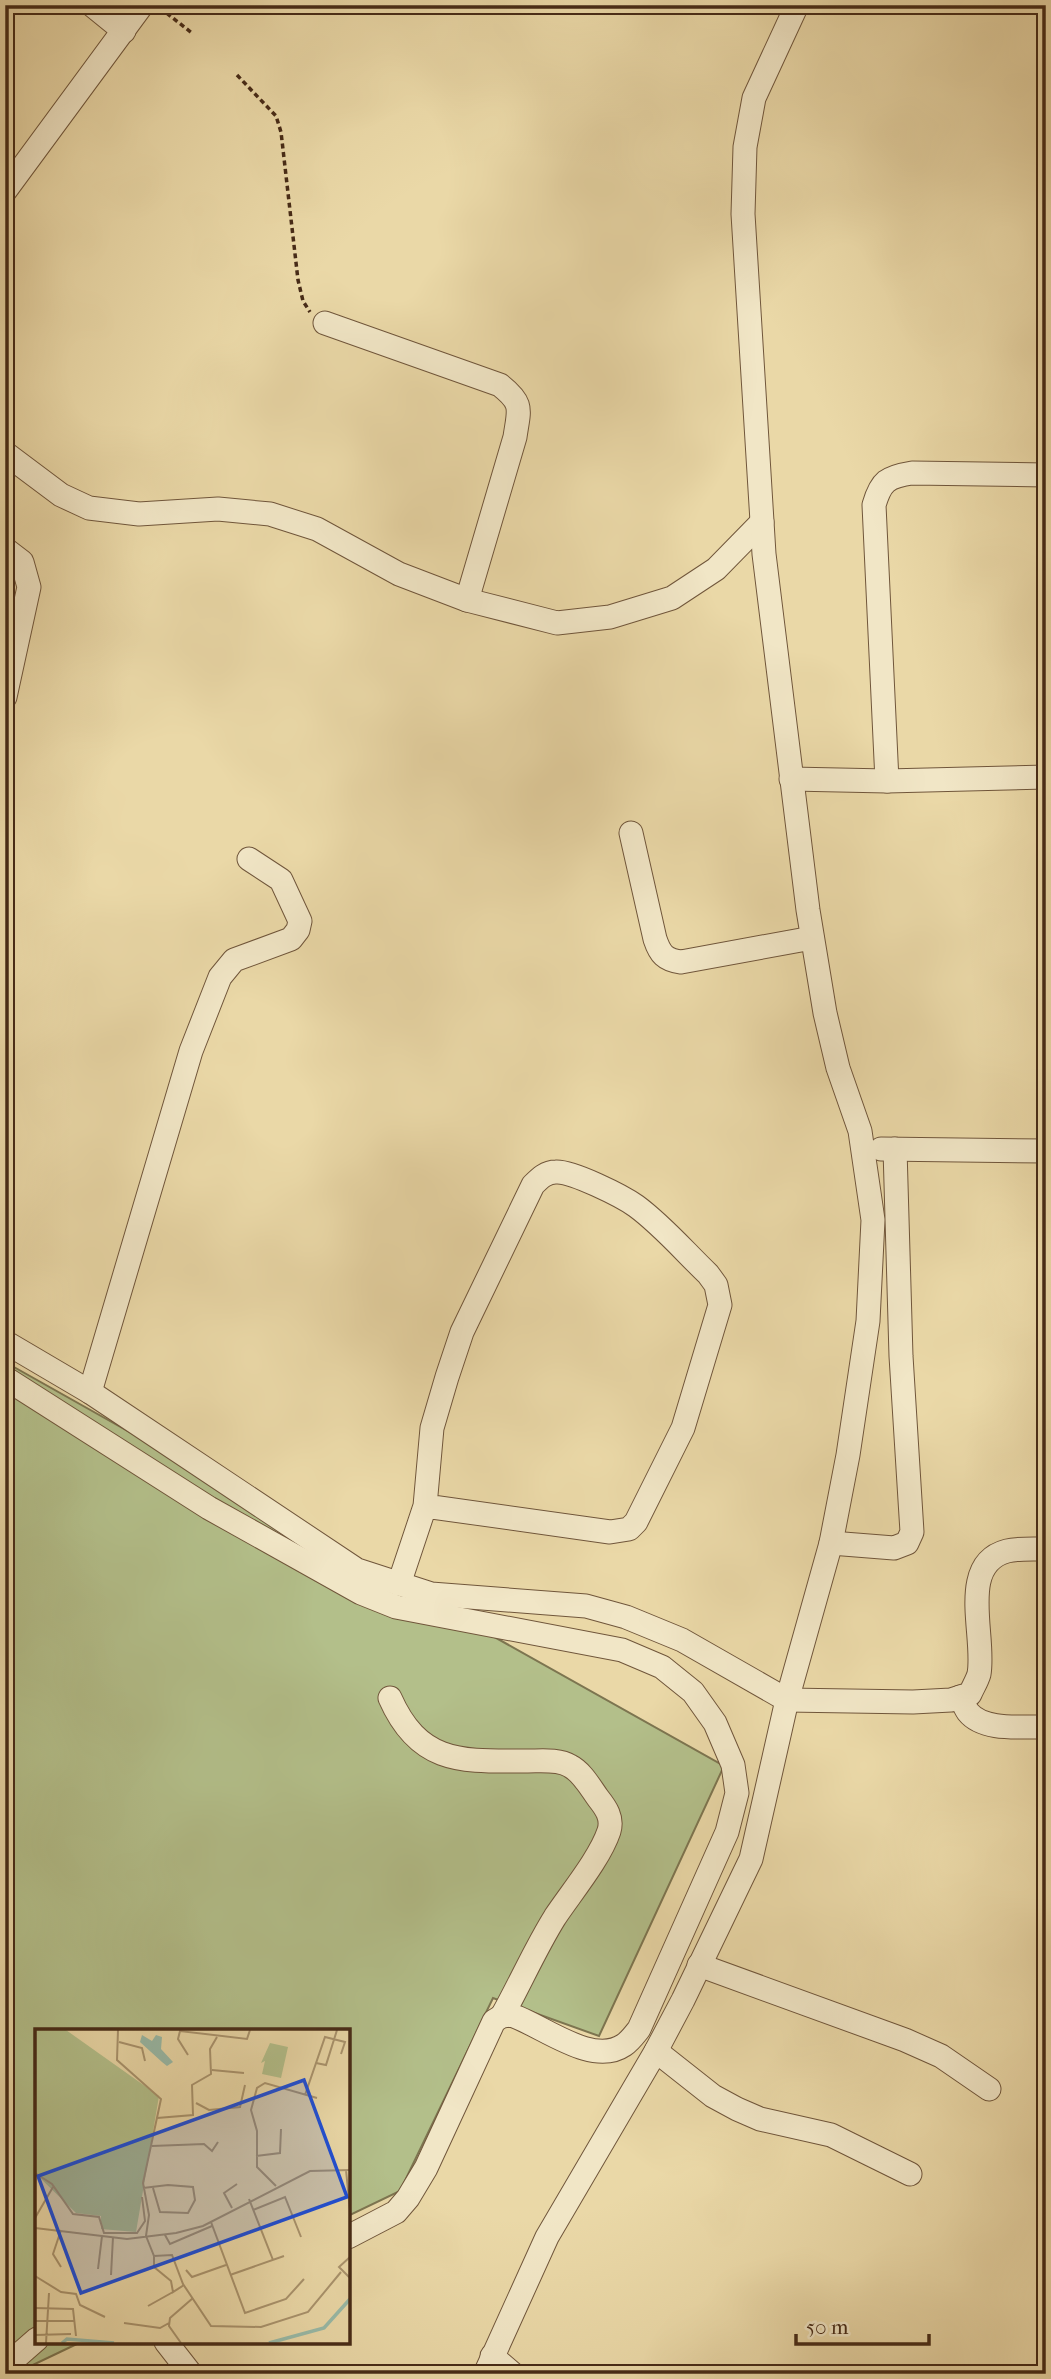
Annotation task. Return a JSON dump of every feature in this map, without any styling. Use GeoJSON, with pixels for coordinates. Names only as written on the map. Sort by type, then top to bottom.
{"type":"FeatureCollection","features":[{"type":"Feature","properties":{"kind":"street"},"geometry":{"type":"LineString","coordinates":[[92,5],[124,31]]}},
{"type":"Feature","properties":{"kind":"street"},"geometry":{"type":"LineString","coordinates":[[5,191],[142,5]]}},
{"type":"Feature","properties":{"kind":"street"},"geometry":{"type":"LineString","coordinates":[[513,2374],[489,2365],[547,2237],[656,2051],[751,1859],[787,1700],[831,1543],[848,1455],[868,1321],[873,1220],[860,1131],[838,1068],[825,1013],[791,779],[762,522],[743,214],[745,147],[754,98],[797,5]]}},
{"type":"Feature","properties":{"kind":"street"},"geometry":{"type":"LineString","coordinates":[[325,323],[500,385],[516,398],[519,412],[515,437],[467,600]]}},
{"type":"Feature","properties":{"kind":"street"},"geometry":{"type":"LineString","coordinates":[[5,453],[61,495],[89,508],[139,514],[218,509],[270,514],[317,529],[399,574],[467,600],[557,624],[610,617],[672,598],[716,569],[762,522]]}},
{"type":"Feature","properties":{"kind":"street"},"geometry":{"type":"LineString","coordinates":[[887,781],[874,505],[879,487],[894,476],[912,474],[1046,475]]}},
{"type":"Feature","properties":{"kind":"street"},"geometry":{"type":"LineString","coordinates":[[5,549],[22,562],[29,587],[5,697]]}},
{"type":"Feature","properties":{"kind":"street"},"geometry":{"type":"LineString","coordinates":[[791,779],[887,781],[1046,777]]}},
{"type":"Feature","properties":{"kind":"street"},"geometry":{"type":"LineString","coordinates":[[631,833],[655,939],[660,952],[669,961],[681,962],[813,938]]}},
{"type":"Feature","properties":{"kind":"street"},"geometry":{"type":"LineString","coordinates":[[90,1392],[191,1051],[220,977],[234,960],[291,939],[298,930],[300,921],[288,889],[281,880],[249,859]]}},
{"type":"Feature","properties":{"kind":"street"},"geometry":{"type":"LineString","coordinates":[[862,1149],[1046,1151]]}},
{"type":"Feature","properties":{"kind":"street"},"geometry":{"type":"LineString","coordinates":[[831,1543],[894,1548],[907,1543],[912,1532],[901,1356],[895,1149]]}},
{"type":"Feature","properties":{"kind":"street"},"geometry":{"type":"LineString","coordinates":[[398,1595],[425,1506],[432,1428],[447,1377],[462,1332],[533,1185],[543,1175],[566,1173],[617,1194],[637,1206],[708,1274],[716,1285],[720,1305],[683,1428],[636,1522],[629,1529],[610,1532],[425,1506]]}},
{"type":"Feature","properties":{"kind":"street"},"geometry":{"type":"LineString","coordinates":[[5,1342],[90,1392],[398,1595],[622,1650],[663,1667],[693,1692],[715,1723],[733,1765],[737,1793],[727,1832],[639,2029],[623,2046],[602,2051],[579,2048],[519,2018],[502,2016]]}},
{"type":"Feature","properties":{"kind":"street"},"geometry":{"type":"LineString","coordinates":[[5,1378],[209,1508],[360,1593],[431,1594],[586,1606],[626,1617],[682,1640],[787,1700],[914,1702],[951,1700],[970,1694],[979,1671],[977,1591],[980,1576],[988,1560],[1007,1551],[1046,1549]]}},
{"type":"Feature","properties":{"kind":"street"},"geometry":{"type":"LineString","coordinates":[[960,1697],[968,1713],[979,1721],[1046,1727]]}},
{"type":"Feature","properties":{"kind":"street"},"geometry":{"type":"LineString","coordinates":[[350,2236],[396,2212],[408,2198],[426,2168],[488,2031],[494,2021],[502,2016],[553,1921],[602,1845],[610,1830],[611,1819],[572,1766],[550,1762],[468,1761],[451,1758],[419,1740],[398,1716],[390,1698]]}},
{"type":"Feature","properties":{"kind":"street"},"geometry":{"type":"LineString","coordinates":[[699,1965],[905,2040],[941,2056],[989,2090]]}},
{"type":"Feature","properties":{"kind":"street"},"geometry":{"type":"LineString","coordinates":[[656,2051],[713,2096],[737,2109],[760,2119],[831,2135],[910,2174]]}},
{"type":"Feature","properties":{"kind":"street"},"geometry":{"type":"LineString","coordinates":[[5,2367],[35,2341]]}},
{"type":"Feature","properties":{"kind":"street"},"geometry":{"type":"LineString","coordinates":[[168,2344],[191,2374]]}},
{"type":"Feature","properties":{"kind":"path"},"geometry":{"type":"LineString","coordinates":[[156,5],[192,33]]}},
{"type":"Feature","properties":{"kind":"path"},"geometry":{"type":"LineString","coordinates":[[237,75],[276,116],[281,132],[298,281],[303,301],[312,316],[325,323]]}},
{"type":"Feature","properties":{"kind":"green space"},"geometry":{"type":"Polygon","coordinates":[[[5,1362],[724,1766],[599,2036],[493,1998],[400,2191],[350,2215],[350,2029],[35,2029],[35,2344],[77,2344],[14,2374],[5,2374],[5,1362]]]}}]}
